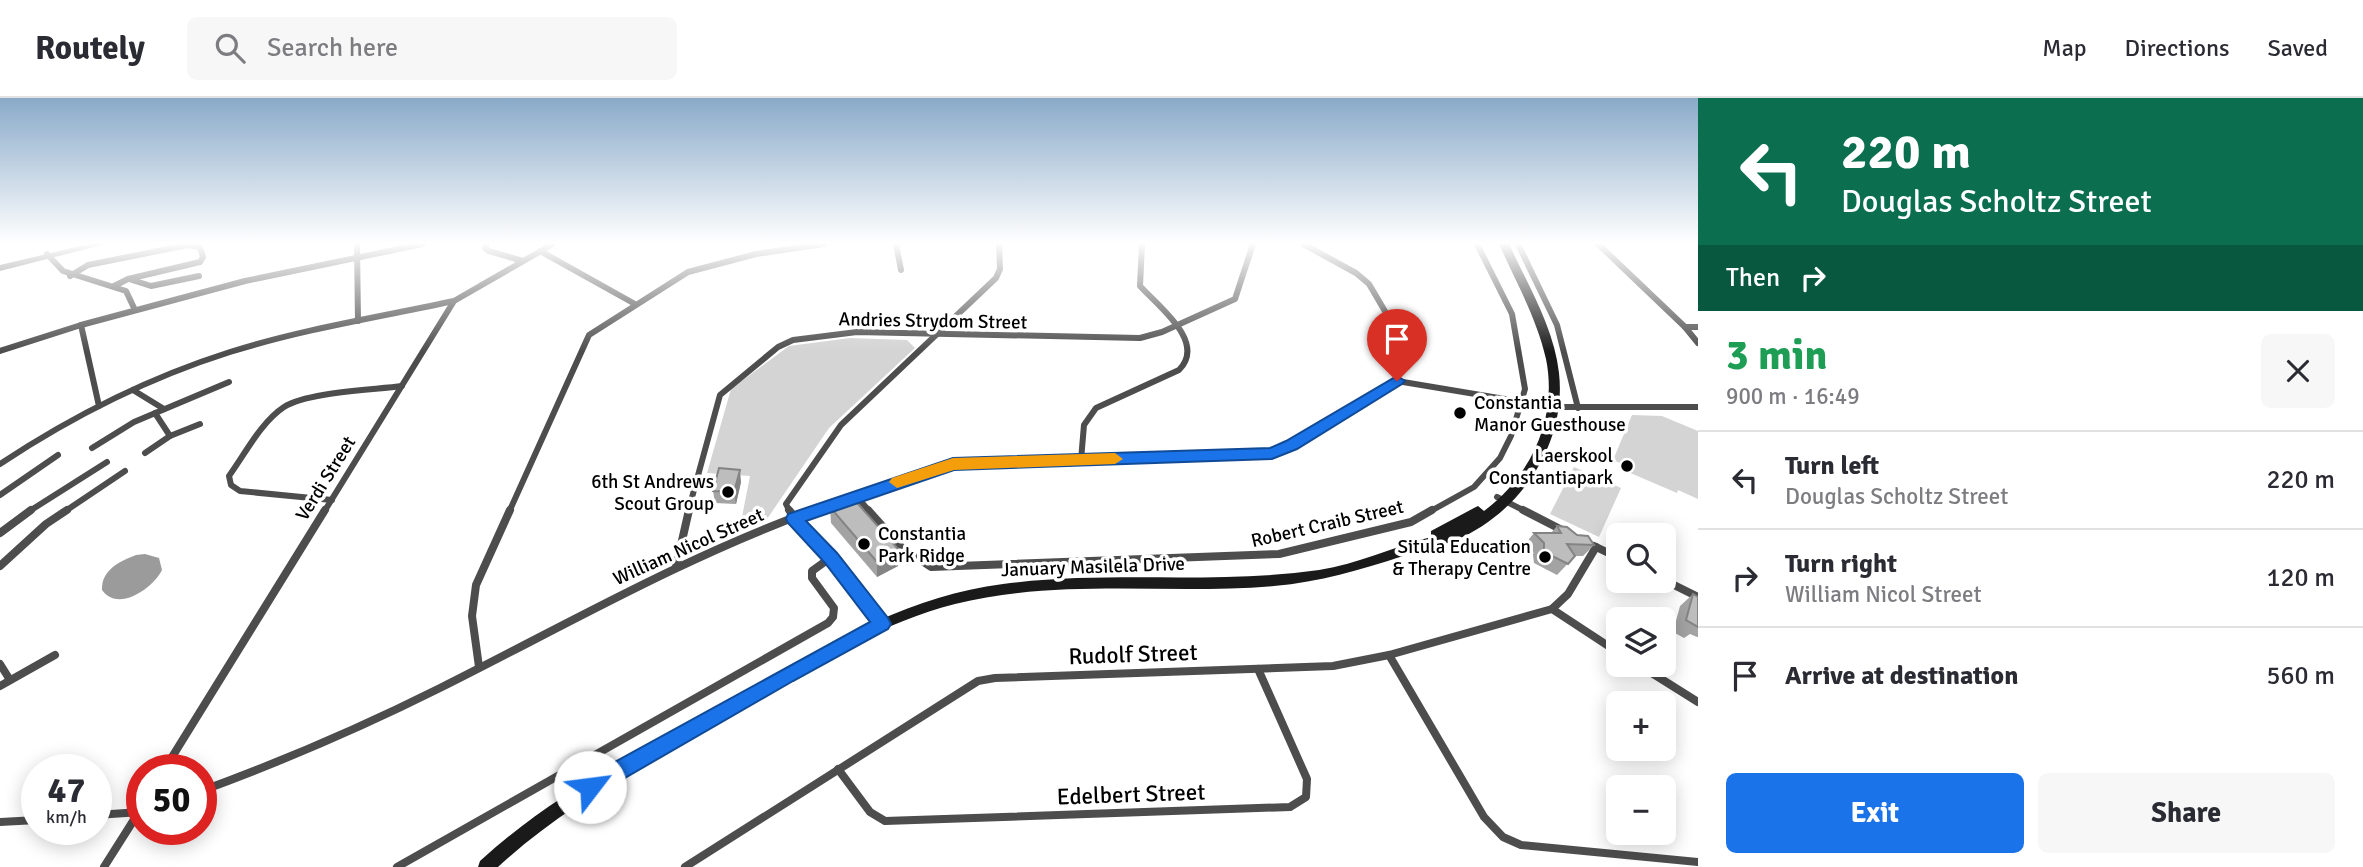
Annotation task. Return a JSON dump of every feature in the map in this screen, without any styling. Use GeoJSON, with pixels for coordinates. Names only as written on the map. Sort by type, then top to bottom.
{"type":"FeatureCollection","features":[{"type":"Feature","properties":{"kind":"main road","name":"January Masilela Drive"},"geometry":{"type":"LineString","coordinates":[[475,867],[527,821],[786,675],[882,624],[954,599],[998,589],[1045,585],[1206,583],[1318,575],[1385,558],[1460,532],[1500,499],[1535,464],[1552,424],[1543,348],[1513,280]]}},
{"type":"Feature","properties":{"kind":"main road","name":"January Masilela Drive"},"geometry":{"type":"LineString","coordinates":[[1519,280],[1551,357],[1555,383],[1551,407]]}},
{"type":"Feature","properties":{"kind":"main road","name":"January Masilela Drive"},"geometry":{"type":"LineString","coordinates":[[486,867],[507,846],[562,803]]}},
{"type":"Feature","properties":{"kind":"street"},"geometry":{"type":"LineString","coordinates":[[90,280],[114,286],[130,294],[135,310]]}},
{"type":"Feature","properties":{"kind":"street"},"geometry":{"type":"LineString","coordinates":[[114,286],[125,280]]}},
{"type":"Feature","properties":{"kind":"street"},"geometry":{"type":"LineString","coordinates":[[133,280],[148,286],[179,280]]}},
{"type":"Feature","properties":{"kind":"street"},"geometry":{"type":"LineString","coordinates":[[0,351],[81,325],[251,280]]}},
{"type":"Feature","properties":{"kind":"street"},"geometry":{"type":"LineString","coordinates":[[357,280],[358,321]]}},
{"type":"Feature","properties":{"kind":"street","name":"Verdi Street"},"geometry":{"type":"LineString","coordinates":[[174,754],[454,301],[490,280]]}},
{"type":"Feature","properties":{"kind":"street"},"geometry":{"type":"LineString","coordinates":[[592,280],[635,304]]}},
{"type":"Feature","properties":{"kind":"street"},"geometry":{"type":"LineString","coordinates":[[479,667],[472,616],[476,585],[586,341],[594,331],[676,280]]}},
{"type":"Feature","properties":{"kind":"street"},"geometry":{"type":"LineString","coordinates":[[882,624],[831,558],[794,519],[786,508],[788,499],[832,435],[993,280]]}},
{"type":"Feature","properties":{"kind":"street"},"geometry":{"type":"LineString","coordinates":[[1082,460],[1081,436],[1084,421],[1089,414],[1096,408],[1174,373],[1186,364],[1188,344],[1140,286],[1140,280]]}},
{"type":"Feature","properties":{"kind":"street","name":"Andries Strydom Street"},"geometry":{"type":"LineString","coordinates":[[676,566],[692,491],[720,395],[778,347],[793,340],[850,332],[1140,338],[1175,326],[1235,299],[1241,280]]}},
{"type":"Feature","properties":{"kind":"street"},"geometry":{"type":"LineString","coordinates":[[1365,280],[1396,330],[1397,381],[1551,407],[1698,407]]}},
{"type":"Feature","properties":{"kind":"street","name":"Robert Craib Street"},"geometry":{"type":"LineString","coordinates":[[857,496],[909,556],[922,565],[931,567],[1252,557],[1279,554],[1401,526],[1464,494],[1480,482],[1500,458],[1511,436],[1525,378],[1514,320],[1494,280]]}},
{"type":"Feature","properties":{"kind":"street"},"geometry":{"type":"LineString","coordinates":[[1535,280],[1557,325],[1578,408]]}},
{"type":"Feature","properties":{"kind":"street"},"geometry":{"type":"LineString","coordinates":[[1636,280],[1685,327],[1698,344]]}},
{"type":"Feature","properties":{"kind":"street"},"geometry":{"type":"LineString","coordinates":[[0,464],[99,406],[233,351],[454,301]]}},
{"type":"Feature","properties":{"kind":"street"},"geometry":{"type":"LineString","coordinates":[[81,325],[99,406]]}},
{"type":"Feature","properties":{"kind":"street"},"geometry":{"type":"LineString","coordinates":[[1685,327],[1698,327]]}},
{"type":"Feature","properties":{"kind":"street","name":"William Nicol Street"},"geometry":{"type":"LineString","coordinates":[[217,786],[334,741],[676,566],[857,496],[953,464],[1272,453],[1292,445],[1397,381]]}},
{"type":"Feature","properties":{"kind":"street"},"geometry":{"type":"LineString","coordinates":[[92,448],[119,430],[229,382]]}},
{"type":"Feature","properties":{"kind":"street"},"geometry":{"type":"LineString","coordinates":[[332,500],[240,491],[231,485],[229,476],[273,415],[285,406],[307,398],[402,386]]}},
{"type":"Feature","properties":{"kind":"street"},"geometry":{"type":"LineString","coordinates":[[134,390],[164,409]]}},
{"type":"Feature","properties":{"kind":"street"},"geometry":{"type":"LineString","coordinates":[[155,413],[170,436]]}},
{"type":"Feature","properties":{"kind":"street"},"geometry":{"type":"LineString","coordinates":[[145,453],[170,436],[200,424]]}},
{"type":"Feature","properties":{"kind":"street"},"geometry":{"type":"LineString","coordinates":[[0,495],[58,455]]}},
{"type":"Feature","properties":{"kind":"street"},"geometry":{"type":"LineString","coordinates":[[0,533],[107,462]]}},
{"type":"Feature","properties":{"kind":"street"},"geometry":{"type":"LineString","coordinates":[[0,566],[46,524],[125,471]]}},
{"type":"Feature","properties":{"kind":"street"},"geometry":{"type":"LineString","coordinates":[[1500,499],[1573,536]]}},
{"type":"Feature","properties":{"kind":"street"},"geometry":{"type":"LineString","coordinates":[[1584,541],[1606,552]]}},
{"type":"Feature","properties":{"kind":"street"},"geometry":{"type":"LineString","coordinates":[[1596,547],[1568,594],[1552,610],[1606,645]]}},
{"type":"Feature","properties":{"kind":"street"},"geometry":{"type":"LineString","coordinates":[[397,867],[828,623],[833,617],[834,608],[812,578],[812,571],[831,558]]}},
{"type":"Feature","properties":{"kind":"street"},"geometry":{"type":"LineString","coordinates":[[1676,586],[1698,597]]}},
{"type":"Feature","properties":{"kind":"street","name":"Rudolf Street"},"geometry":{"type":"LineString","coordinates":[[685,867],[969,685],[988,678],[1333,666],[1389,655],[1552,610]]}},
{"type":"Feature","properties":{"kind":"street"},"geometry":{"type":"LineString","coordinates":[[0,686],[55,655]]}},
{"type":"Feature","properties":{"kind":"street"},"geometry":{"type":"LineString","coordinates":[[1389,655],[1484,817],[1503,837],[1521,845],[1698,862]]}},
{"type":"Feature","properties":{"kind":"street"},"geometry":{"type":"LineString","coordinates":[[0,664],[10,680]]}},
{"type":"Feature","properties":{"kind":"street","name":"Edelbert Street"},"geometry":{"type":"LineString","coordinates":[[838,769],[870,812],[884,821],[1290,807],[1306,798],[1309,789],[1307,779],[1258,669]]}},
{"type":"Feature","properties":{"kind":"street"},"geometry":{"type":"LineString","coordinates":[[1658,677],[1698,702]]}},
{"type":"Feature","properties":{"kind":"street"},"geometry":{"type":"LineString","coordinates":[[0,822],[21,821]]}},
{"type":"Feature","properties":{"kind":"street"},"geometry":{"type":"LineString","coordinates":[[104,867],[126,833]]}},
{"type":"Feature","properties":{"kind":"shaded area"},"geometry":{"type":"Polygon","coordinates":[[[850,338],[907,340],[915,348],[829,428],[765,522],[748,530],[740,527],[750,476],[707,473],[731,389],[789,346],[850,338]]]}},
{"type":"Feature","properties":{"kind":"shaded area"},"geometry":{"type":"Polygon","coordinates":[[[1632,415],[1662,416],[1698,431],[1698,499],[1628,472],[1629,467],[1613,460],[1632,415]]]}},
{"type":"Feature","properties":{"kind":"shaded area"},"geometry":{"type":"Polygon","coordinates":[[[1574,467],[1621,488],[1599,537],[1550,514],[1574,467]]]}},
{"type":"Feature","properties":{"kind":"shaded area"},"geometry":{"type":"Polygon","coordinates":[[[145,554],[159,558],[162,570],[151,584],[135,595],[126,599],[109,596],[102,590],[108,572],[118,563],[145,554]]]}},
{"type":"Feature","properties":{"kind":"building"},"geometry":{"type":"Polygon","coordinates":[[[719,468],[740,470],[734,492],[713,491],[719,468]]]}},
{"type":"Feature","properties":{"kind":"building"},"geometry":{"type":"Polygon","coordinates":[[[851,496],[899,550],[877,562],[830,507],[851,496]]]}},
{"type":"Feature","properties":{"kind":"building"},"geometry":{"type":"Polygon","coordinates":[[[1557,526],[1567,527],[1577,535],[1588,536],[1594,545],[1567,544],[1575,556],[1568,564],[1544,552],[1544,543],[1534,533],[1561,533],[1557,526]]]}},
{"type":"Feature","properties":{"kind":"building"},"geometry":{"type":"Polygon","coordinates":[[[1693,594],[1698,597],[1698,627],[1686,620],[1693,594]]]}},
{"type":"Feature","properties":{"kind":"slow traffic"},"geometry":{"type":"LineString","coordinates":[[897,482],[953,464],[1115,459]]}},
{"type":"Feature","properties":{"kind":"place","name":"Constantia Manor Guesthouse"},"geometry":{"type":"Point","coordinates":[1460,413]}},
{"type":"Feature","properties":{"kind":"place","name":"Laerskool Constantiapark"},"geometry":{"type":"Point","coordinates":[1627,466]}},
{"type":"Feature","properties":{"kind":"place","name":"6th St Andrews Scout Group"},"geometry":{"type":"Point","coordinates":[728,492]}},
{"type":"Feature","properties":{"kind":"place","name":"Constantia Park Ridge"},"geometry":{"type":"Point","coordinates":[864,544]}},
{"type":"Feature","properties":{"kind":"place","name":"Situla Education & Therapy Centre"},"geometry":{"type":"Point","coordinates":[1545,557]}},
{"type":"Feature","properties":{"kind":"route"},"geometry":{"type":"LineString","coordinates":[[590,787],[786,675],[882,624],[831,558],[794,519],[953,464],[1272,453],[1292,445],[1397,381]]}}]}
